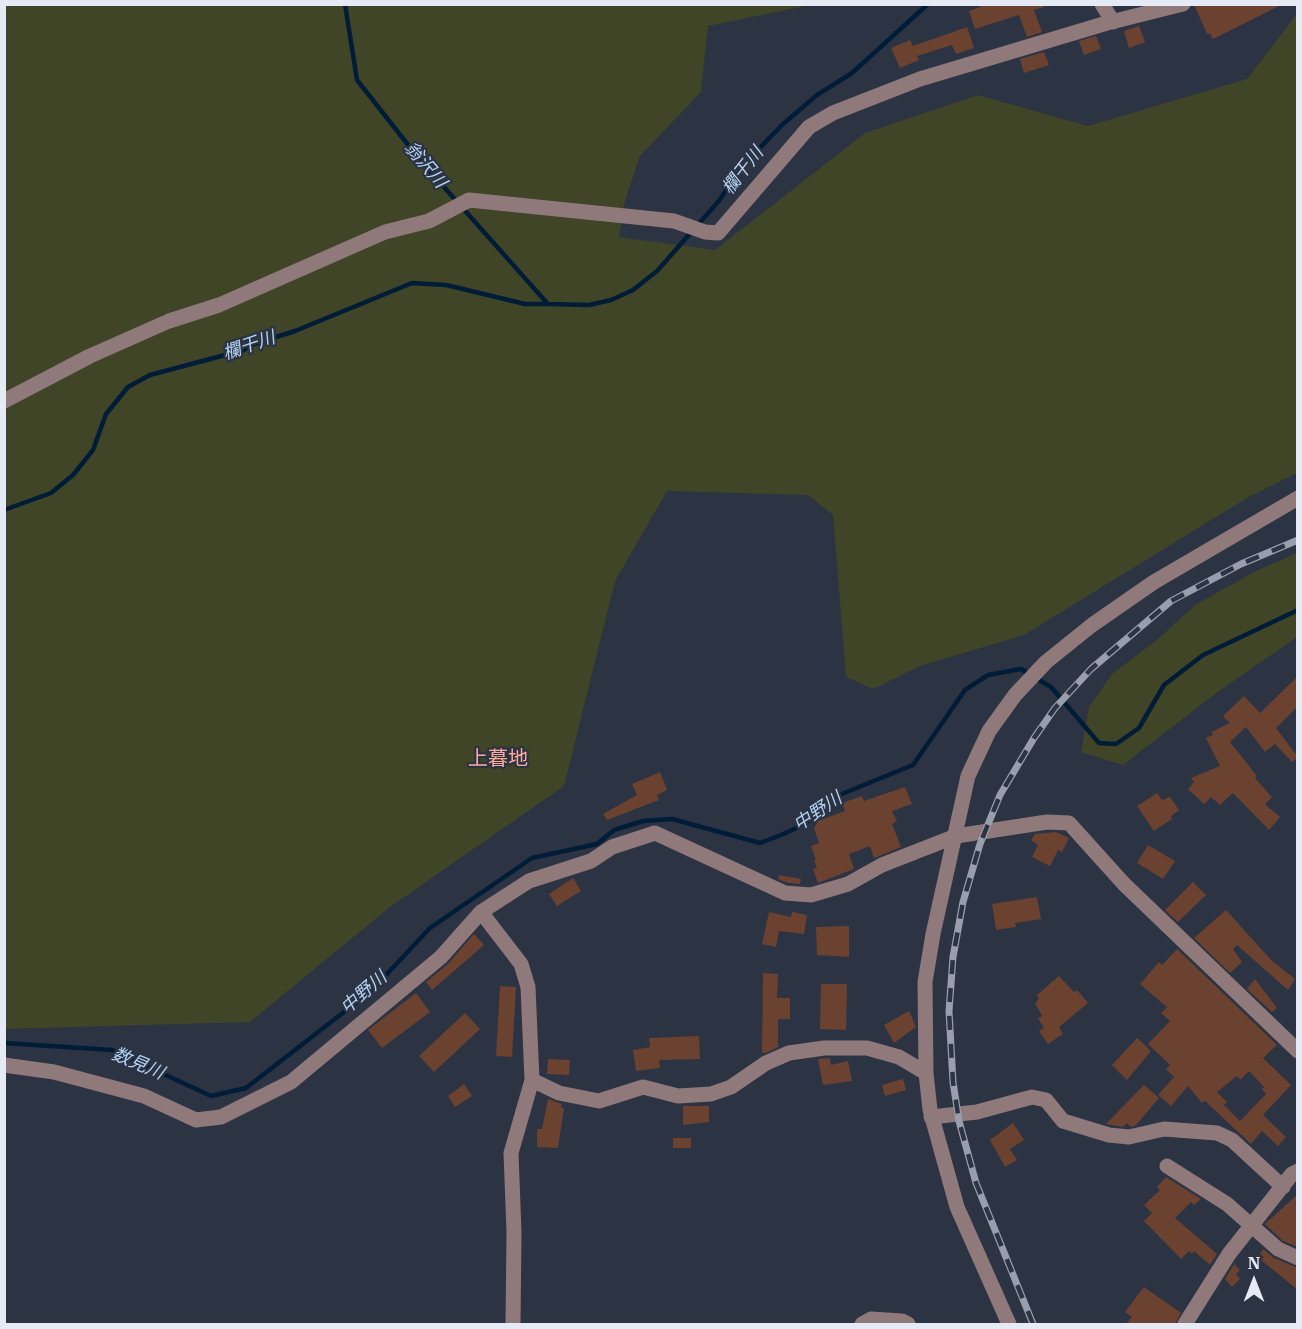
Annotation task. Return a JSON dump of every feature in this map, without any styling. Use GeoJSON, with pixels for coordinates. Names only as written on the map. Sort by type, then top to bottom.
{"type":"FeatureCollection","features":[{"type":"Feature","properties":{"kind":"street"},"geometry":{"type":"LineString","coordinates":[[1102,4],[1113,22]]}},
{"type":"Feature","properties":{"kind":"street"},"geometry":{"type":"LineString","coordinates":[[4,401],[90,356],[169,321],[219,305],[385,232],[429,221],[469,200],[674,221],[718,234],[808,127],[833,113],[920,79],[1113,22],[1184,4]]}},
{"type":"Feature","properties":{"kind":"street"},"geometry":{"type":"LineString","coordinates":[[1009,1324],[957,1207],[932,1117],[926,1073],[925,982],[933,934],[968,776],[989,731],[1015,695],[1046,662],[1092,625],[1154,582],[1298,498]]}},
{"type":"Feature","properties":{"kind":"street"},"geometry":{"type":"LineString","coordinates":[[4,1065],[54,1072],[144,1096],[196,1120],[222,1117],[291,1082],[441,957],[480,912],[529,880],[591,861],[612,847],[655,832],[785,893],[811,895],[848,884],[882,865],[956,836],[1025,824],[1069,823],[1087,840],[1124,884],[1298,1051]]}},
{"type":"Feature","properties":{"kind":"street"},"geometry":{"type":"LineString","coordinates":[[480,912],[521,964],[528,987],[532,1080],[511,1153],[514,1232],[513,1324]]}},
{"type":"Feature","properties":{"kind":"street"},"geometry":{"type":"LineString","coordinates":[[532,1080],[559,1093],[599,1101],[643,1087],[678,1096],[711,1094],[731,1087],[774,1059],[789,1053],[824,1048],[867,1048],[899,1057],[926,1073]]}},
{"type":"Feature","properties":{"kind":"street"},"geometry":{"type":"LineString","coordinates":[[932,1117],[977,1112],[1032,1096],[1046,1100],[1063,1121],[1109,1135],[1129,1137],[1164,1129],[1217,1133],[1232,1140],[1282,1187]]}},
{"type":"Feature","properties":{"kind":"street"},"geometry":{"type":"LineString","coordinates":[[1167,1166],[1208,1191],[1278,1249],[1298,1258]]}},
{"type":"Feature","properties":{"kind":"street"},"geometry":{"type":"LineString","coordinates":[[1185,1324],[1229,1254],[1292,1174],[1298,1171]]}},
{"type":"Feature","properties":{"kind":"street"},"geometry":{"type":"LineString","coordinates":[[862,1324],[871,1319],[902,1321],[908,1324]]}},
{"type":"Feature","properties":{"kind":"green space"},"geometry":{"type":"Polygon","coordinates":[[[4,5],[811,5],[708,26],[701,92],[640,156],[625,201],[619,237],[715,250],[865,133],[978,95],[1088,126],[1247,79],[1297,14],[1297,473],[1247,498],[1024,635],[920,666],[873,689],[846,677],[833,515],[808,495],[667,491],[615,581],[564,786],[390,907],[250,1022],[5,1029],[4,5]]]}},
{"type":"Feature","properties":{"kind":"green space"},"geometry":{"type":"Polygon","coordinates":[[[1297,553],[1297,637],[1215,694],[1123,765],[1081,752],[1089,707],[1112,674],[1158,639],[1195,605],[1256,571],[1297,553]]]}},
{"type":"Feature","properties":{"kind":"building"},"geometry":{"type":"Polygon","coordinates":[[[987,4],[1043,4],[1044,7],[1034,10],[1042,32],[1027,37],[1019,15],[975,29],[969,11],[987,4]]]}},
{"type":"Feature","properties":{"kind":"building"},"geometry":{"type":"Polygon","coordinates":[[[1194,4],[1283,4],[1213,39],[1210,33],[1207,34],[1194,4]]]}},
{"type":"Feature","properties":{"kind":"building"},"geometry":{"type":"Polygon","coordinates":[[[1139,26],[1145,42],[1129,48],[1124,31],[1139,26]]]}},
{"type":"Feature","properties":{"kind":"building"},"geometry":{"type":"Polygon","coordinates":[[[967,27],[974,48],[956,54],[952,45],[917,56],[919,60],[900,68],[891,48],[910,40],[913,46],[967,27]]]}},
{"type":"Feature","properties":{"kind":"building"},"geometry":{"type":"Polygon","coordinates":[[[1096,36],[1101,49],[1084,55],[1079,41],[1096,36]]]}},
{"type":"Feature","properties":{"kind":"building"},"geometry":{"type":"Polygon","coordinates":[[[1044,52],[1049,65],[1024,73],[1020,59],[1044,52]]]}},
{"type":"Feature","properties":{"kind":"building"},"geometry":{"type":"Polygon","coordinates":[[[1298,676],[1298,706],[1276,728],[1298,757],[1292,762],[1275,744],[1265,752],[1246,727],[1230,742],[1257,776],[1255,778],[1272,797],[1265,804],[1280,817],[1269,830],[1233,793],[1220,805],[1211,797],[1204,804],[1188,789],[1194,782],[1191,778],[1220,766],[1206,738],[1213,735],[1211,732],[1230,723],[1223,716],[1244,696],[1260,713],[1298,676]]]}},
{"type":"Feature","properties":{"kind":"building"},"geometry":{"type":"Polygon","coordinates":[[[660,772],[667,790],[657,795],[659,800],[607,820],[603,814],[637,795],[632,784],[660,772]]]}},
{"type":"Feature","properties":{"kind":"building"},"geometry":{"type":"Polygon","coordinates":[[[905,787],[912,804],[892,811],[897,821],[892,824],[901,847],[874,858],[870,846],[849,854],[854,869],[818,883],[813,869],[817,868],[814,861],[816,860],[811,846],[819,843],[814,828],[818,821],[845,811],[842,803],[862,796],[864,801],[905,787]]]}},
{"type":"Feature","properties":{"kind":"building"},"geometry":{"type":"Polygon","coordinates":[[[1157,793],[1162,800],[1170,797],[1179,810],[1171,816],[1172,819],[1154,831],[1137,806],[1157,793]]]}},
{"type":"Feature","properties":{"kind":"building"},"geometry":{"type":"Polygon","coordinates":[[[1056,832],[1069,838],[1062,852],[1058,850],[1050,866],[1032,857],[1038,845],[1031,840],[1035,834],[1056,832]]]}},
{"type":"Feature","properties":{"kind":"building"},"geometry":{"type":"Polygon","coordinates":[[[1148,845],[1175,861],[1163,879],[1137,863],[1148,845]]]}},
{"type":"Feature","properties":{"kind":"building"},"geometry":{"type":"Polygon","coordinates":[[[779,875],[801,879],[800,884],[778,879],[779,875]]]}},
{"type":"Feature","properties":{"kind":"building"},"geometry":{"type":"Polygon","coordinates":[[[573,878],[581,891],[557,906],[549,894],[573,878]]]}},
{"type":"Feature","properties":{"kind":"building"},"geometry":{"type":"Polygon","coordinates":[[[1193,882],[1206,895],[1178,922],[1165,910],[1193,882]]]}},
{"type":"Feature","properties":{"kind":"building"},"geometry":{"type":"Polygon","coordinates":[[[1037,897],[1041,919],[1015,923],[1016,927],[996,930],[992,904],[1037,897]]]}},
{"type":"Feature","properties":{"kind":"building"},"geometry":{"type":"Polygon","coordinates":[[[1226,910],[1272,961],[1295,979],[1288,990],[1237,945],[1233,949],[1242,962],[1230,973],[1194,938],[1226,910]]]}},
{"type":"Feature","properties":{"kind":"building"},"geometry":{"type":"Polygon","coordinates":[[[769,912],[791,917],[792,912],[807,915],[804,934],[779,931],[776,947],[762,944],[769,912]]]}},
{"type":"Feature","properties":{"kind":"building"},"geometry":{"type":"Polygon","coordinates":[[[849,926],[849,957],[817,955],[816,927],[849,926]]]}},
{"type":"Feature","properties":{"kind":"building"},"geometry":{"type":"Polygon","coordinates":[[[474,934],[484,945],[432,990],[426,982],[448,964],[474,934]]]}},
{"type":"Feature","properties":{"kind":"building"},"geometry":{"type":"Polygon","coordinates":[[[1177,949],[1277,1045],[1263,1058],[1291,1085],[1263,1115],[1286,1137],[1278,1146],[1262,1131],[1251,1144],[1205,1101],[1202,1103],[1188,1086],[1171,1106],[1158,1095],[1174,1077],[1166,1069],[1170,1065],[1148,1044],[1170,1021],[1161,1013],[1167,1007],[1140,984],[1159,962],[1162,965],[1177,949]],[[1249,1071],[1240,1080],[1237,1076],[1217,1092],[1227,1102],[1224,1105],[1240,1121],[1266,1094],[1262,1089],[1264,1087],[1249,1071]]]}},
{"type":"Feature","properties":{"kind":"building"},"geometry":{"type":"Polygon","coordinates":[[[763,973],[778,974],[777,998],[790,998],[790,1019],[778,1019],[778,1047],[766,1053],[762,1053],[763,973]]]}},
{"type":"Feature","properties":{"kind":"building"},"geometry":{"type":"Polygon","coordinates":[[[1059,976],[1074,992],[1077,990],[1088,1003],[1059,1027],[1063,1034],[1048,1044],[1039,1031],[1044,1028],[1038,1018],[1042,1016],[1035,1003],[1039,999],[1037,995],[1059,976]]]}},
{"type":"Feature","properties":{"kind":"building"},"geometry":{"type":"Polygon","coordinates":[[[1255,979],[1277,1008],[1272,1012],[1247,989],[1255,979]]]}},
{"type":"Feature","properties":{"kind":"building"},"geometry":{"type":"Polygon","coordinates":[[[821,984],[847,984],[846,1030],[820,1029],[821,984]]]}},
{"type":"Feature","properties":{"kind":"building"},"geometry":{"type":"Polygon","coordinates":[[[500,986],[516,987],[512,1057],[496,1056],[500,986]]]}},
{"type":"Feature","properties":{"kind":"building"},"geometry":{"type":"Polygon","coordinates":[[[416,993],[430,1012],[382,1048],[368,1030],[416,993]]]}},
{"type":"Feature","properties":{"kind":"building"},"geometry":{"type":"Polygon","coordinates":[[[909,1011],[916,1027],[894,1043],[884,1025],[909,1011]]]}},
{"type":"Feature","properties":{"kind":"building"},"geometry":{"type":"Polygon","coordinates":[[[465,1013],[480,1029],[434,1072],[419,1056],[465,1013]]]}},
{"type":"Feature","properties":{"kind":"building"},"geometry":{"type":"Polygon","coordinates":[[[699,1036],[700,1059],[659,1060],[660,1068],[636,1071],[633,1050],[650,1047],[649,1038],[699,1036]]]}},
{"type":"Feature","properties":{"kind":"building"},"geometry":{"type":"Polygon","coordinates":[[[1137,1038],[1151,1051],[1127,1080],[1112,1065],[1137,1038]]]}},
{"type":"Feature","properties":{"kind":"building"},"geometry":{"type":"Polygon","coordinates":[[[830,1058],[831,1065],[848,1061],[852,1081],[823,1085],[818,1059],[830,1058]]]}},
{"type":"Feature","properties":{"kind":"building"},"geometry":{"type":"Polygon","coordinates":[[[548,1059],[570,1060],[569,1075],[547,1074],[548,1059]]]}},
{"type":"Feature","properties":{"kind":"building"},"geometry":{"type":"Polygon","coordinates":[[[903,1079],[906,1090],[885,1096],[882,1085],[903,1079]]]}},
{"type":"Feature","properties":{"kind":"building"},"geometry":{"type":"Polygon","coordinates":[[[464,1084],[472,1096],[455,1107],[448,1096],[464,1084]]]}},
{"type":"Feature","properties":{"kind":"building"},"geometry":{"type":"Polygon","coordinates":[[[1144,1085],[1159,1098],[1136,1125],[1131,1127],[1127,1123],[1123,1127],[1106,1124],[1144,1085]]]}},
{"type":"Feature","properties":{"kind":"building"},"geometry":{"type":"Polygon","coordinates":[[[548,1099],[562,1104],[561,1108],[564,1108],[558,1148],[537,1147],[537,1129],[542,1129],[548,1099]]]}},
{"type":"Feature","properties":{"kind":"building"},"geometry":{"type":"Polygon","coordinates":[[[683,1106],[709,1106],[709,1122],[683,1125],[683,1106]]]}},
{"type":"Feature","properties":{"kind":"building"},"geometry":{"type":"Polygon","coordinates":[[[1013,1123],[1024,1140],[1010,1149],[1017,1160],[1005,1167],[990,1140],[1013,1123]]]}},
{"type":"Feature","properties":{"kind":"building"},"geometry":{"type":"Polygon","coordinates":[[[673,1138],[691,1138],[691,1148],[673,1148],[673,1138]]]}},
{"type":"Feature","properties":{"kind":"building"},"geometry":{"type":"Polygon","coordinates":[[[1166,1177],[1201,1199],[1194,1205],[1191,1202],[1175,1218],[1217,1254],[1210,1265],[1194,1251],[1192,1254],[1189,1251],[1181,1259],[1144,1221],[1152,1213],[1144,1205],[1160,1190],[1157,1187],[1166,1177]]]}},
{"type":"Feature","properties":{"kind":"building"},"geometry":{"type":"Polygon","coordinates":[[[1298,1194],[1298,1247],[1283,1241],[1265,1224],[1298,1194]]]}},
{"type":"Feature","properties":{"kind":"building"},"geometry":{"type":"Polygon","coordinates":[[[1263,1249],[1274,1258],[1298,1268],[1298,1290],[1261,1260],[1264,1257],[1260,1254],[1263,1249]]]}},
{"type":"Feature","properties":{"kind":"building"},"geometry":{"type":"Polygon","coordinates":[[[1234,1264],[1240,1270],[1236,1274],[1240,1279],[1232,1287],[1225,1279],[1234,1264]]]}},
{"type":"Feature","properties":{"kind":"building"},"geometry":{"type":"Polygon","coordinates":[[[1144,1287],[1181,1313],[1175,1324],[1126,1324],[1132,1317],[1125,1312],[1144,1287]]]}},
{"type":"Feature","properties":{"kind":"waterway","name":"翁沢川"},"geometry":{"type":"LineString","coordinates":[[345,4],[357,80],[420,160],[547,303]]}},
{"type":"Feature","properties":{"kind":"waterway","name":"欄干川"},"geometry":{"type":"LineString","coordinates":[[547,304],[589,305],[611,300],[633,290],[657,271],[718,202],[746,162],[782,125],[817,95],[852,73],[928,4]]}},
{"type":"Feature","properties":{"kind":"waterway","name":"欄干川"},"geometry":{"type":"LineString","coordinates":[[4,510],[51,493],[73,475],[93,450],[106,414],[128,387],[150,375],[244,350],[251,345],[295,331],[412,283],[446,285],[525,304],[547,304]]}},
{"type":"Feature","properties":{"kind":"waterway","name":"中野川"},"geometry":{"type":"LineString","coordinates":[[4,1043],[112,1050],[211,1096],[246,1088],[371,991],[430,928],[532,858],[597,844],[614,830],[643,821],[672,819],[760,843],[781,835],[805,824],[832,798],[913,765],[965,690],[988,675],[1021,669],[1051,687],[1099,743],[1116,744],[1139,728],[1164,685],[1203,655],[1298,610]]}},
{"type":"Feature","properties":{"kind":"railway"},"geometry":{"type":"LineString","coordinates":[[1033,1324],[976,1183],[959,1121],[953,1082],[949,1011],[953,957],[963,902],[980,844],[1000,795],[1034,738],[1055,708],[1091,669],[1171,601],[1241,564],[1298,540]]}},
{"type":"Feature","properties":{"kind":"district","name":"上暮地"},"geometry":{"type":"Point","coordinates":[498,759]}},
{"type":"Feature","properties":{"kind":"water label","name":"数見川"},"geometry":{"type":"Point","coordinates":[138,1064]}}]}
